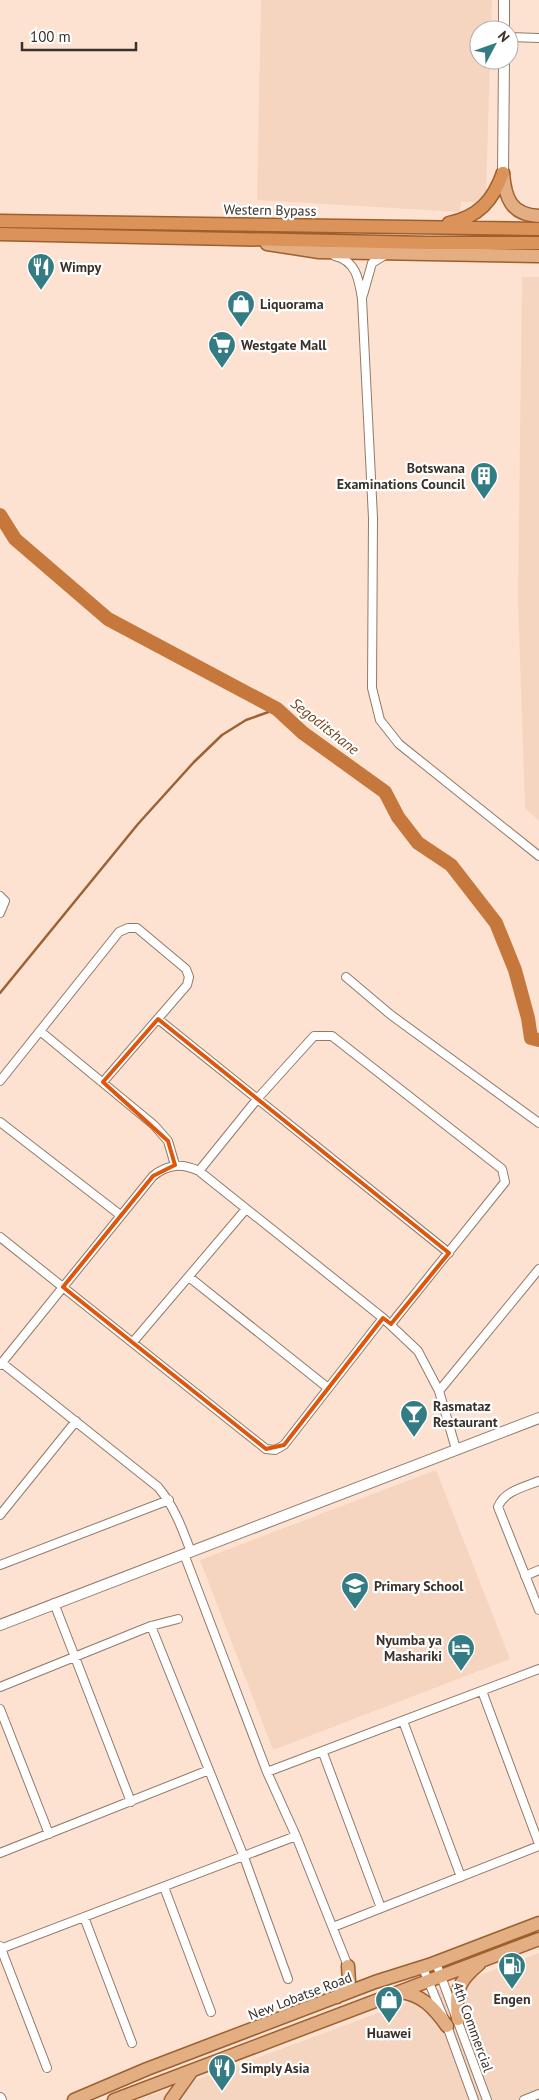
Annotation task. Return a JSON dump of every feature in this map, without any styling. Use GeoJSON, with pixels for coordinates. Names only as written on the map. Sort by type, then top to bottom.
{"type":"FeatureCollection","features":[{"type":"Feature","properties":{"kind":"highway"},"geometry":{"type":"LineString","coordinates":[[435,226],[456,222],[480,211],[497,189],[503,173]]}},
{"type":"Feature","properties":{"kind":"highway","name":"Western Bypass"},"geometry":{"type":"LineString","coordinates":[[0,221],[539,229]]}},
{"type":"Feature","properties":{"kind":"highway"},"geometry":{"type":"LineString","coordinates":[[0,234],[242,240],[539,243]]}},
{"type":"Feature","properties":{"kind":"main road"},"geometry":{"type":"LineString","coordinates":[[503,173],[507,199],[513,209],[524,214],[539,216]]}},
{"type":"Feature","properties":{"kind":"main road"},"geometry":{"type":"LineString","coordinates":[[242,240],[319,252],[539,256]]}},
{"type":"Feature","properties":{"kind":"main road","name":"New Lobatse Road"},"geometry":{"type":"LineString","coordinates":[[74,2100],[147,2069],[334,2000],[376,1982],[423,1968],[539,1923]]}},
{"type":"Feature","properties":{"kind":"main road"},"geometry":{"type":"LineString","coordinates":[[119,2098],[539,1939]]}},
{"type":"Feature","properties":{"kind":"main road"},"geometry":{"type":"LineString","coordinates":[[399,1992],[416,1996],[426,2001],[452,2022],[457,1990],[465,1976],[486,1958]]}},
{"type":"Feature","properties":{"kind":"main road"},"geometry":{"type":"LineString","coordinates":[[348,1966],[353,1976],[364,1983],[376,1982]]}},
{"type":"Feature","properties":{"kind":"main road"},"geometry":{"type":"LineString","coordinates":[[334,2000],[349,1982],[348,1966]]}},
{"type":"Feature","properties":{"kind":"main road"},"geometry":{"type":"LineString","coordinates":[[171,2100],[192,2070]]}},
{"type":"Feature","properties":{"kind":"main road"},"geometry":{"type":"LineString","coordinates":[[119,2098],[137,2100]]}},
{"type":"Feature","properties":{"kind":"street"},"geometry":{"type":"LineString","coordinates":[[504,0],[504,20]]}},
{"type":"Feature","properties":{"kind":"street"},"geometry":{"type":"LineString","coordinates":[[519,37],[539,38]]}},
{"type":"Feature","properties":{"kind":"street"},"geometry":{"type":"LineString","coordinates":[[503,173],[504,70]]}},
{"type":"Feature","properties":{"kind":"street"},"geometry":{"type":"LineString","coordinates":[[319,252],[342,258],[355,268],[362,300],[373,518],[372,688],[380,720],[399,744],[539,856]]}},
{"type":"Feature","properties":{"kind":"street"},"geometry":{"type":"LineString","coordinates":[[362,300],[372,263],[380,256],[395,254]]}},
{"type":"Feature","properties":{"kind":"street"},"geometry":{"type":"LineString","coordinates":[[0,896],[4,901],[0,913]]}},
{"type":"Feature","properties":{"kind":"street"},"geometry":{"type":"LineString","coordinates":[[0,1081],[119,932],[128,928],[137,928],[186,969],[189,977],[187,985],[103,1082]]}},
{"type":"Feature","properties":{"kind":"street"},"geometry":{"type":"LineString","coordinates":[[346,977],[391,1015],[539,1123]]}},
{"type":"Feature","properties":{"kind":"street"},"geometry":{"type":"LineString","coordinates":[[158,1019],[449,1253]]}},
{"type":"Feature","properties":{"kind":"street"},"geometry":{"type":"LineString","coordinates":[[40,1031],[154,1125],[168,1141],[175,1165]]}},
{"type":"Feature","properties":{"kind":"street"},"geometry":{"type":"LineString","coordinates":[[199,1171],[258,1098],[314,1036],[332,1036],[502,1169],[505,1182],[391,1324]]}},
{"type":"Feature","properties":{"kind":"street"},"geometry":{"type":"LineString","coordinates":[[0,1122],[120,1214]]}},
{"type":"Feature","properties":{"kind":"street"},"geometry":{"type":"LineString","coordinates":[[348,1966],[296,1836],[267,1772],[168,1500],[158,1487],[1,1364],[120,1214],[153,1176],[161,1169],[175,1165],[189,1166],[199,1171],[391,1324],[418,1351],[439,1391],[456,1449]]}},
{"type":"Feature","properties":{"kind":"street"},"geometry":{"type":"LineString","coordinates":[[134,1342],[246,1209]]}},
{"type":"Feature","properties":{"kind":"street"},"geometry":{"type":"LineString","coordinates":[[0,1237],[266,1449],[275,1450],[284,1445],[383,1318]]}},
{"type":"Feature","properties":{"kind":"street"},"geometry":{"type":"LineString","coordinates":[[439,1391],[539,1269]]}},
{"type":"Feature","properties":{"kind":"street"},"geometry":{"type":"LineString","coordinates":[[189,1277],[328,1388]]}},
{"type":"Feature","properties":{"kind":"street"},"geometry":{"type":"LineString","coordinates":[[0,1625],[539,1418]]}},
{"type":"Feature","properties":{"kind":"street"},"geometry":{"type":"LineString","coordinates":[[0,1515],[76,1422]]}},
{"type":"Feature","properties":{"kind":"street"},"geometry":{"type":"LineString","coordinates":[[539,1481],[508,1494],[501,1500],[498,1508],[539,1610]]}},
{"type":"Feature","properties":{"kind":"street"},"geometry":{"type":"LineString","coordinates":[[0,1565],[168,1500]]}},
{"type":"Feature","properties":{"kind":"street"},"geometry":{"type":"LineString","coordinates":[[525,1576],[539,1570]]}},
{"type":"Feature","properties":{"kind":"street"},"geometry":{"type":"LineString","coordinates":[[54,1603],[131,1802]]}},
{"type":"Feature","properties":{"kind":"street"},"geometry":{"type":"LineString","coordinates":[[0,1687],[151,1626],[178,1619]]}},
{"type":"Feature","properties":{"kind":"street"},"geometry":{"type":"LineString","coordinates":[[151,1626],[244,1857],[288,1978]]}},
{"type":"Feature","properties":{"kind":"street"},"geometry":{"type":"LineString","coordinates":[[267,1772],[323,1753],[539,1669]]}},
{"type":"Feature","properties":{"kind":"street"},"geometry":{"type":"LineString","coordinates":[[333,1927],[539,1845],[482,1691]]}},
{"type":"Feature","properties":{"kind":"street"},"geometry":{"type":"LineString","coordinates":[[0,1709],[49,1834]]}},
{"type":"Feature","properties":{"kind":"street"},"geometry":{"type":"LineString","coordinates":[[403,1721],[461,1876]]}},
{"type":"Feature","properties":{"kind":"street"},"geometry":{"type":"LineString","coordinates":[[323,1753],[381,1908]]}},
{"type":"Feature","properties":{"kind":"street"},"geometry":{"type":"LineString","coordinates":[[0,1853],[209,1770]]}},
{"type":"Feature","properties":{"kind":"street"},"geometry":{"type":"LineString","coordinates":[[47,2068],[0,1948],[296,1836]]}},
{"type":"Feature","properties":{"kind":"street"},"geometry":{"type":"LineString","coordinates":[[164,1887],[211,2012]]}},
{"type":"Feature","properties":{"kind":"street"},"geometry":{"type":"LineString","coordinates":[[84,1917],[132,2043]]}},
{"type":"Feature","properties":{"kind":"street","name":"4th Commercial"},"geometry":{"type":"LineString","coordinates":[[436,1963],[441,1975],[474,2100]]}},
{"type":"Feature","properties":{"kind":"street","name":"4th Commercial"},"geometry":{"type":"LineString","coordinates":[[423,1968],[428,1981],[452,2022],[487,2100]]}},
{"type":"Feature","properties":{"kind":"street"},"geometry":{"type":"LineString","coordinates":[[524,2100],[539,2094]]}},
{"type":"Feature","properties":{"kind":"highlighted area"},"geometry":{"type":"Polygon","coordinates":[[[158,1019],[449,1253],[391,1324],[383,1318],[284,1445],[266,1449],[63,1287],[153,1176],[175,1165],[168,1141],[103,1082],[158,1019]]]}},
{"type":"Feature","properties":{"kind":"shaded area"},"geometry":{"type":"Polygon","coordinates":[[[261,0],[492,0],[491,20],[469,20],[469,70],[490,70],[486,193],[478,202],[461,202],[460,212],[257,200],[261,0]]]}},
{"type":"Feature","properties":{"kind":"shaded area"},"geometry":{"type":"Polygon","coordinates":[[[522,277],[539,277],[539,821],[525,808],[518,600],[522,277]]]}},
{"type":"Feature","properties":{"kind":"shaded area","name":"Primary School"},"geometry":{"type":"Polygon","coordinates":[[[436,1470],[510,1659],[273,1750],[200,1560],[436,1470]]]}},
{"type":"Feature","properties":{"kind":"shaded area"},"geometry":{"type":"Polygon","coordinates":[[[539,1953],[539,2100],[137,2100],[238,2065],[539,1953]]]}},
{"type":"Feature","properties":{"kind":"waterway","name":"Segoditshane"},"geometry":{"type":"LineString","coordinates":[[0,515],[15,539],[108,619],[277,709],[303,733],[385,792],[398,817],[418,843],[451,865],[496,923],[515,970],[528,1018],[531,1038],[539,1040]]}},
{"type":"Feature","properties":{"kind":"waterway"},"geometry":{"type":"LineString","coordinates":[[0,993],[138,824],[194,762],[222,735],[246,720],[277,709]]}},
{"type":"Feature","properties":{"kind":"place","name":"Wimpy"},"geometry":{"type":"Point","coordinates":[41,291]}},
{"type":"Feature","properties":{"kind":"place","name":"Liquorama"},"geometry":{"type":"Point","coordinates":[241,328]}},
{"type":"Feature","properties":{"kind":"place","name":"Westgate Mall"},"geometry":{"type":"Point","coordinates":[222,369]}},
{"type":"Feature","properties":{"kind":"place","name":"Botswana Examinations Council"},"geometry":{"type":"Point","coordinates":[484,500]}},
{"type":"Feature","properties":{"kind":"place","name":"Rasmataz Restaurant"},"geometry":{"type":"Point","coordinates":[414,1438]}},
{"type":"Feature","properties":{"kind":"place","name":"Primary School"},"geometry":{"type":"Point","coordinates":[355,1610]}},
{"type":"Feature","properties":{"kind":"place","name":"Nyumba ya Mashariki"},"geometry":{"type":"Point","coordinates":[461,1672]}},
{"type":"Feature","properties":{"kind":"place","name":"Engen"},"geometry":{"type":"Point","coordinates":[512,1990]}},
{"type":"Feature","properties":{"kind":"place","name":"Huawei"},"geometry":{"type":"Point","coordinates":[389,2024]}},
{"type":"Feature","properties":{"kind":"place","name":"Simply Asia"},"geometry":{"type":"Point","coordinates":[222,2092]}}]}
